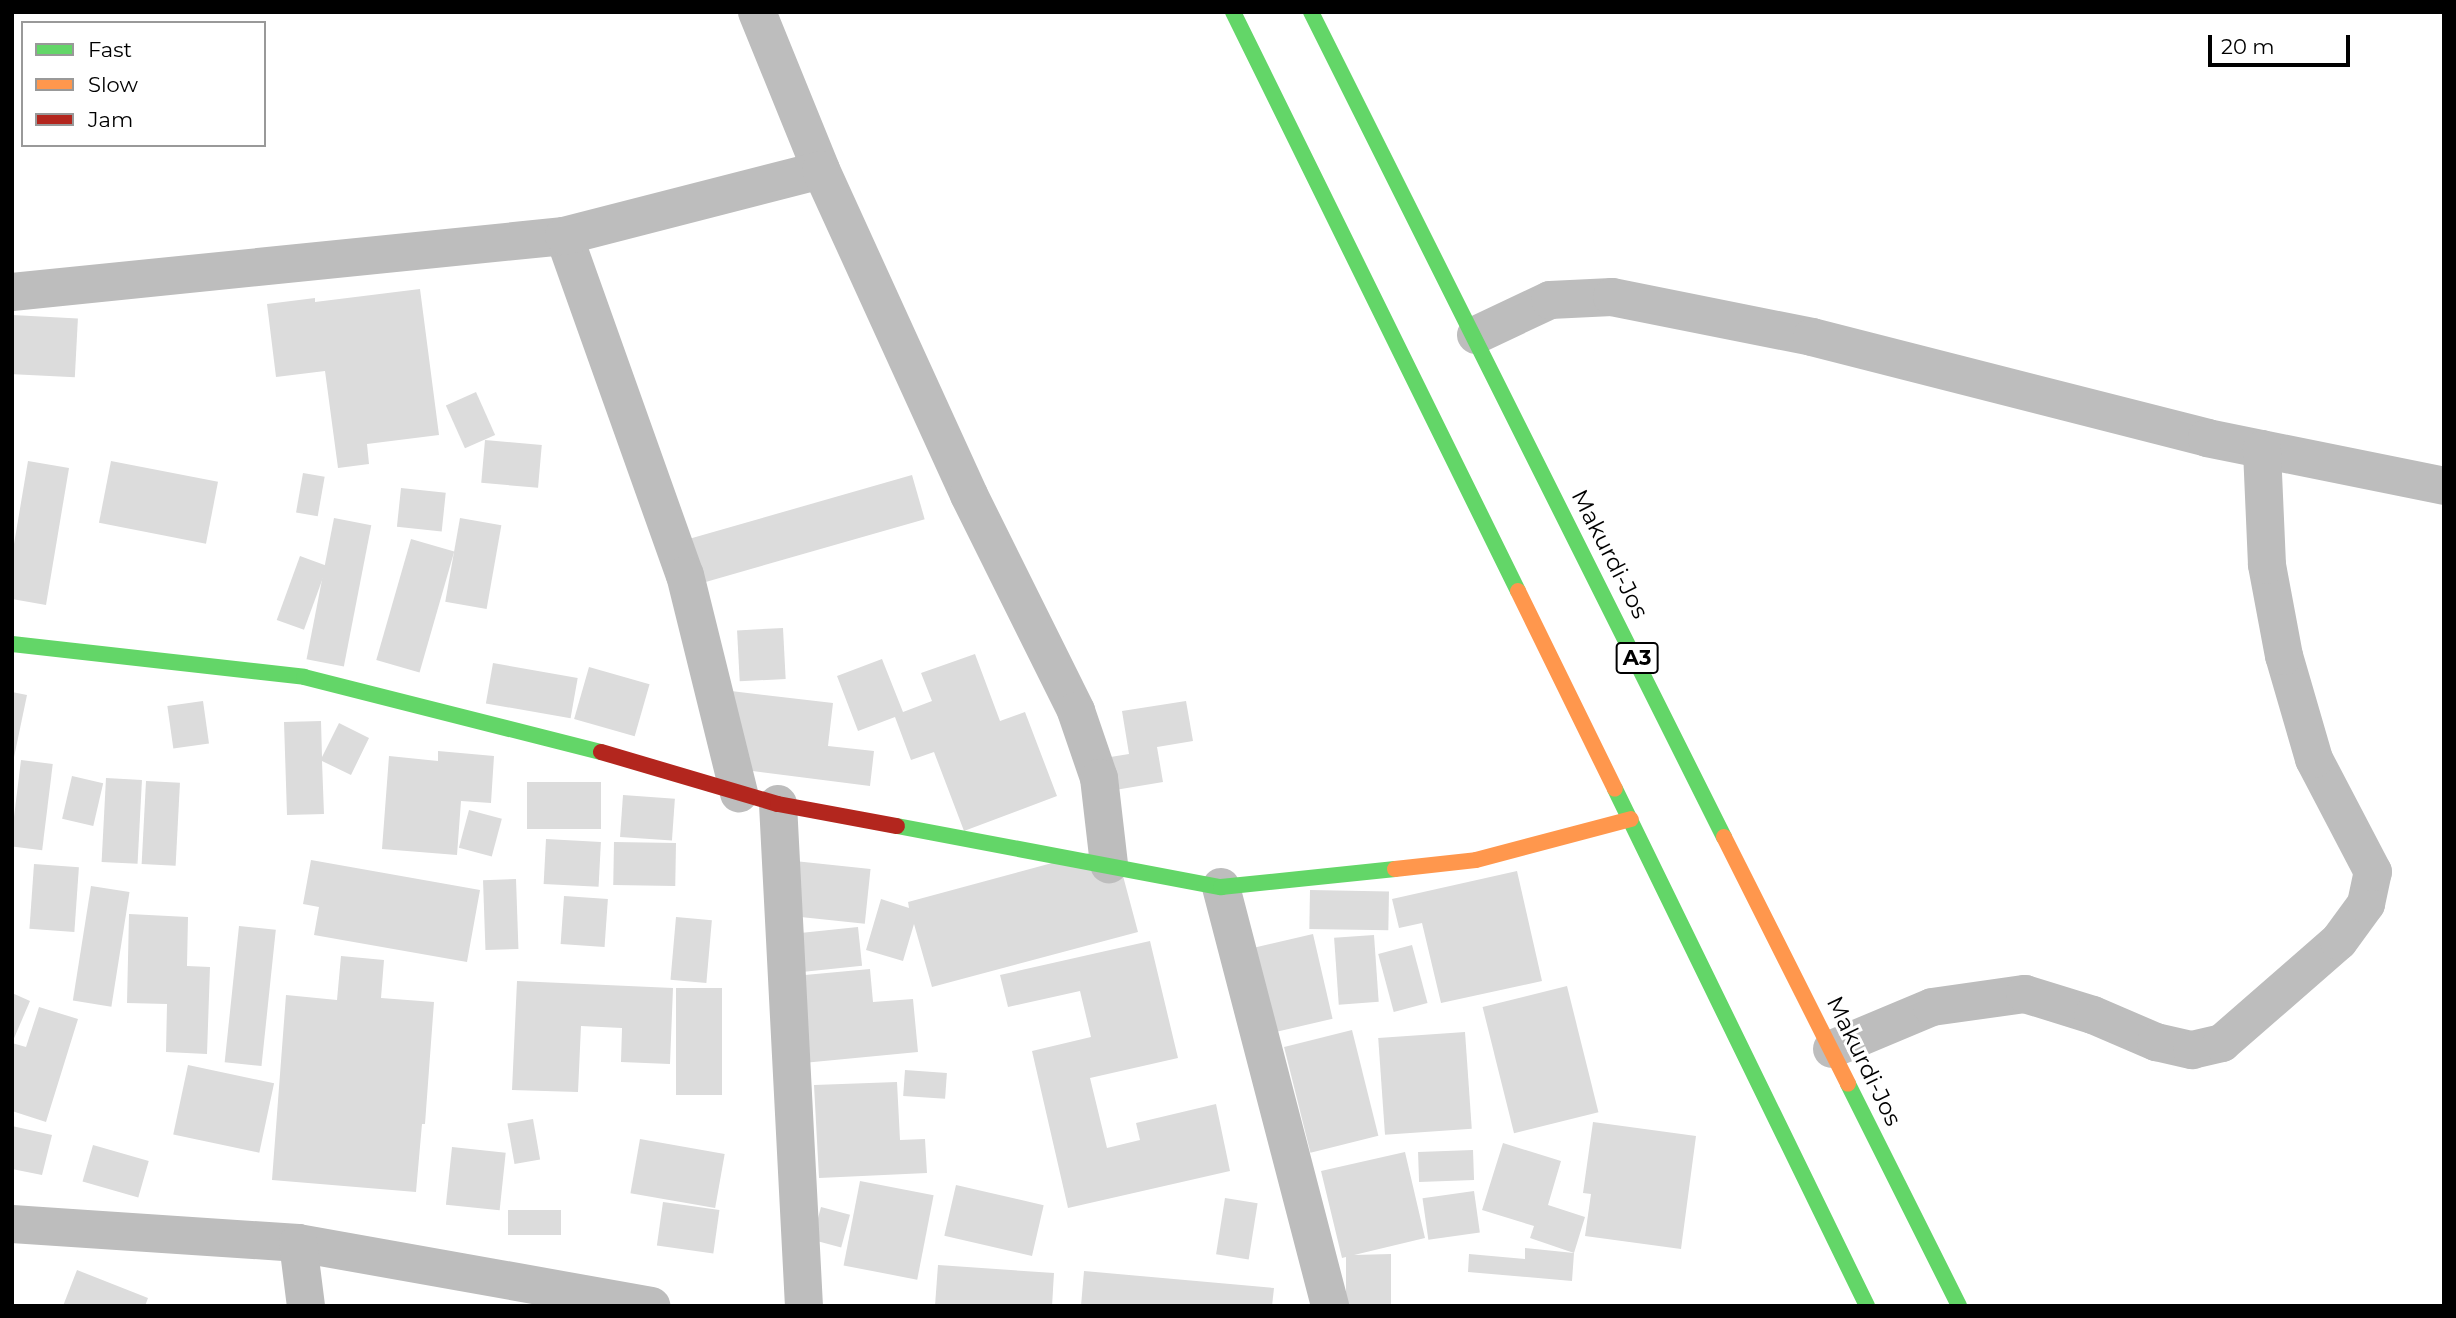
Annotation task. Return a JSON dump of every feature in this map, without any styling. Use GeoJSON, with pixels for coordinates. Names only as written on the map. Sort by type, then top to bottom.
{"type":"FeatureCollection","features":[{"type":"Feature","properties":{"kind":"main road"},"geometry":{"type":"LineString","coordinates":[[1233,12],[1631,819],[1867,1306]]}},
{"type":"Feature","properties":{"kind":"main road","name":"Makurdi-Jos"},"geometry":{"type":"LineString","coordinates":[[1311,12],[1476,335],[1959,1306]]}},
{"type":"Feature","properties":{"kind":"main road"},"geometry":{"type":"LineString","coordinates":[[12,644],[304,677],[599,751],[778,804],[1221,887],[1476,860],[1631,819]]}},
{"type":"Feature","properties":{"kind":"street"},"geometry":{"type":"LineString","coordinates":[[757,12],[821,170],[970,495],[1076,710],[1098,778],[1109,864]]}},
{"type":"Feature","properties":{"kind":"street"},"geometry":{"type":"LineString","coordinates":[[12,292],[564,236],[821,170]]}},
{"type":"Feature","properties":{"kind":"street"},"geometry":{"type":"LineString","coordinates":[[564,236],[685,575],[739,793]]}},
{"type":"Feature","properties":{"kind":"street"},"geometry":{"type":"LineString","coordinates":[[1476,335],[1550,300],[1612,297],[1812,337],[2207,438],[2444,486]]}},
{"type":"Feature","properties":{"kind":"street"},"geometry":{"type":"LineString","coordinates":[[1832,1049],[1932,1007],[2025,994],[2093,1015],[2156,1042],[2192,1050],[2222,1043],[2339,941],[2366,904],[2373,872],[2314,759],[2284,656],[2267,565],[2262,449]]}},
{"type":"Feature","properties":{"kind":"street"},"geometry":{"type":"LineString","coordinates":[[778,804],[804,1306]]}},
{"type":"Feature","properties":{"kind":"street"},"geometry":{"type":"LineString","coordinates":[[1221,887],[1330,1306]]}},
{"type":"Feature","properties":{"kind":"street"},"geometry":{"type":"LineString","coordinates":[[12,1224],[298,1243],[651,1306]]}},
{"type":"Feature","properties":{"kind":"street"},"geometry":{"type":"LineString","coordinates":[[298,1243],[306,1306]]}},
{"type":"Feature","properties":{"kind":"building"},"geometry":{"type":"Polygon","coordinates":[[[420,289],[439,435],[367,444],[369,464],[338,468],[325,371],[276,377],[267,304],[315,298],[315,302],[420,289]]]}},
{"type":"Feature","properties":{"kind":"building"},"geometry":{"type":"Polygon","coordinates":[[[12,315],[78,318],[75,377],[12,374],[12,315]]]}},
{"type":"Feature","properties":{"kind":"building"},"geometry":{"type":"Polygon","coordinates":[[[476,392],[495,435],[465,448],[446,405],[476,392]]]}},
{"type":"Feature","properties":{"kind":"building"},"geometry":{"type":"Polygon","coordinates":[[[485,440],[542,445],[538,488],[481,483],[485,440]]]}},
{"type":"Feature","properties":{"kind":"building"},"geometry":{"type":"Polygon","coordinates":[[[28,461],[69,468],[46,605],[12,599],[12,556],[28,461]]]}},
{"type":"Feature","properties":{"kind":"building"},"geometry":{"type":"Polygon","coordinates":[[[111,461],[218,482],[206,544],[99,523],[111,461]]]}},
{"type":"Feature","properties":{"kind":"building"},"geometry":{"type":"Polygon","coordinates":[[[303,473],[325,477],[318,516],[296,512],[303,473]]]}},
{"type":"Feature","properties":{"kind":"building"},"geometry":{"type":"Polygon","coordinates":[[[912,475],[925,519],[689,587],[676,543],[912,475]]]}},
{"type":"Feature","properties":{"kind":"building"},"geometry":{"type":"Polygon","coordinates":[[[401,488],[446,493],[442,531],[397,527],[401,488]]]}},
{"type":"Feature","properties":{"kind":"building"},"geometry":{"type":"Polygon","coordinates":[[[334,518],[371,525],[344,667],[307,659],[334,518]]]}},
{"type":"Feature","properties":{"kind":"building"},"geometry":{"type":"Polygon","coordinates":[[[460,518],[501,525],[487,609],[445,602],[460,518]]]}},
{"type":"Feature","properties":{"kind":"building"},"geometry":{"type":"Polygon","coordinates":[[[411,539],[454,551],[420,673],[376,660],[411,539]]]}},
{"type":"Feature","properties":{"kind":"building"},"geometry":{"type":"Polygon","coordinates":[[[300,556],[327,566],[304,630],[277,620],[300,556]]]}},
{"type":"Feature","properties":{"kind":"building"},"geometry":{"type":"Polygon","coordinates":[[[783,628],[786,679],[740,681],[737,630],[783,628]]]}},
{"type":"Feature","properties":{"kind":"building"},"geometry":{"type":"Polygon","coordinates":[[[975,654],[1000,721],[1025,712],[1057,796],[964,831],[934,752],[911,760],[895,717],[858,731],[837,676],[882,659],[903,712],[932,701],[921,673],[975,654]]]}},
{"type":"Feature","properties":{"kind":"building"},"geometry":{"type":"Polygon","coordinates":[[[493,663],[578,678],[571,718],[486,703],[493,663]]]}},
{"type":"Feature","properties":{"kind":"building"},"geometry":{"type":"Polygon","coordinates":[[[589,667],[650,684],[635,736],[574,719],[589,667]]]}},
{"type":"Feature","properties":{"kind":"building"},"geometry":{"type":"Polygon","coordinates":[[[731,691],[833,703],[828,746],[874,751],[870,786],[722,767],[731,691]]]}},
{"type":"Feature","properties":{"kind":"building"},"geometry":{"type":"Polygon","coordinates":[[[12,692],[27,695],[13,762],[12,762],[12,692]]]}},
{"type":"Feature","properties":{"kind":"building"},"geometry":{"type":"Polygon","coordinates":[[[203,701],[209,744],[173,749],[167,706],[203,701]]]}},
{"type":"Feature","properties":{"kind":"building"},"geometry":{"type":"Polygon","coordinates":[[[1186,701],[1193,741],[1157,747],[1163,782],[1103,792],[1098,759],[1129,754],[1122,711],[1186,701]]]}},
{"type":"Feature","properties":{"kind":"building"},"geometry":{"type":"Polygon","coordinates":[[[321,721],[322,757],[339,723],[369,738],[351,775],[322,761],[324,814],[287,815],[284,722],[321,721]]]}},
{"type":"Feature","properties":{"kind":"building"},"geometry":{"type":"Polygon","coordinates":[[[438,751],[494,756],[491,803],[461,801],[457,855],[382,849],[389,756],[438,761],[438,751]]]}},
{"type":"Feature","properties":{"kind":"building"},"geometry":{"type":"Polygon","coordinates":[[[21,760],[53,764],[42,850],[12,847],[21,760]]]}},
{"type":"Feature","properties":{"kind":"building"},"geometry":{"type":"Polygon","coordinates":[[[72,776],[103,783],[93,826],[62,819],[72,776]]]}},
{"type":"Feature","properties":{"kind":"building"},"geometry":{"type":"Polygon","coordinates":[[[106,778],[142,780],[138,864],[102,862],[106,778]]]}},
{"type":"Feature","properties":{"kind":"building"},"geometry":{"type":"Polygon","coordinates":[[[146,781],[180,783],[176,866],[142,864],[146,781]]]}},
{"type":"Feature","properties":{"kind":"building"},"geometry":{"type":"Polygon","coordinates":[[[527,782],[601,782],[601,829],[527,829],[527,782]]]}},
{"type":"Feature","properties":{"kind":"building"},"geometry":{"type":"Polygon","coordinates":[[[623,795],[675,799],[672,841],[620,837],[623,795]]]}},
{"type":"Feature","properties":{"kind":"building"},"geometry":{"type":"Polygon","coordinates":[[[469,810],[502,819],[492,856],[459,848],[469,810]]]}},
{"type":"Feature","properties":{"kind":"building"},"geometry":{"type":"Polygon","coordinates":[[[546,839],[601,842],[599,887],[544,884],[546,839]]]}},
{"type":"Feature","properties":{"kind":"building"},"geometry":{"type":"Polygon","coordinates":[[[614,842],[676,843],[675,886],[613,885],[614,842]]]}},
{"type":"Feature","properties":{"kind":"building"},"geometry":{"type":"Polygon","coordinates":[[[1115,846],[1138,932],[932,987],[914,924],[903,961],[866,950],[881,899],[909,908],[908,902],[1115,846]]]}},
{"type":"Feature","properties":{"kind":"building"},"geometry":{"type":"Polygon","coordinates":[[[311,860],[480,890],[467,962],[314,935],[319,907],[303,904],[311,860]]]}},
{"type":"Feature","properties":{"kind":"building"},"geometry":{"type":"Polygon","coordinates":[[[785,860],[871,869],[865,924],[779,915],[785,860]]]}},
{"type":"Feature","properties":{"kind":"building"},"geometry":{"type":"Polygon","coordinates":[[[34,864],[79,867],[74,932],[29,929],[34,864]]]}},
{"type":"Feature","properties":{"kind":"building"},"geometry":{"type":"Polygon","coordinates":[[[1517,871],[1542,981],[1441,1003],[1422,923],[1399,928],[1392,899],[1517,871]]]}},
{"type":"Feature","properties":{"kind":"building"},"geometry":{"type":"Polygon","coordinates":[[[516,879],[518,949],[485,950],[483,880],[516,879]]]}},
{"type":"Feature","properties":{"kind":"building"},"geometry":{"type":"Polygon","coordinates":[[[91,886],[130,892],[111,1007],[73,1001],[91,886]]]}},
{"type":"Feature","properties":{"kind":"building"},"geometry":{"type":"Polygon","coordinates":[[[1310,890],[1389,891],[1388,930],[1309,929],[1310,890]]]}},
{"type":"Feature","properties":{"kind":"building"},"geometry":{"type":"Polygon","coordinates":[[[564,896],[608,899],[605,947],[561,944],[564,896]]]}},
{"type":"Feature","properties":{"kind":"building"},"geometry":{"type":"Polygon","coordinates":[[[129,914],[188,917],[187,966],[210,967],[207,1054],[166,1052],[167,1004],[127,1003],[129,914]]]}},
{"type":"Feature","properties":{"kind":"building"},"geometry":{"type":"Polygon","coordinates":[[[676,917],[712,920],[706,983],[671,980],[676,917]]]}},
{"type":"Feature","properties":{"kind":"building"},"geometry":{"type":"Polygon","coordinates":[[[239,926],[276,930],[261,1066],[225,1062],[239,926]]]}},
{"type":"Feature","properties":{"kind":"building"},"geometry":{"type":"Polygon","coordinates":[[[858,927],[862,966],[799,972],[795,934],[858,927]]]}},
{"type":"Feature","properties":{"kind":"building"},"geometry":{"type":"Polygon","coordinates":[[[1313,934],[1333,1019],[1270,1033],[1251,948],[1313,934]]]}},
{"type":"Feature","properties":{"kind":"building"},"geometry":{"type":"Polygon","coordinates":[[[1374,935],[1379,1002],[1339,1005],[1334,938],[1374,935]]]}},
{"type":"Feature","properties":{"kind":"building"},"geometry":{"type":"Polygon","coordinates":[[[1150,941],[1178,1058],[1090,1078],[1107,1148],[1140,1140],[1136,1123],[1216,1104],[1230,1171],[1068,1208],[1032,1051],[1091,1037],[1080,991],[1008,1007],[1000,975],[1150,941]]]}},
{"type":"Feature","properties":{"kind":"building"},"geometry":{"type":"Polygon","coordinates":[[[1412,945],[1428,1003],[1394,1012],[1378,954],[1412,945]]]}},
{"type":"Feature","properties":{"kind":"building"},"geometry":{"type":"Polygon","coordinates":[[[341,956],[384,960],[381,998],[434,1002],[425,1124],[422,1124],[416,1192],[272,1180],[286,995],[337,1000],[341,956]]]}},
{"type":"Feature","properties":{"kind":"building"},"geometry":{"type":"Polygon","coordinates":[[[870,969],[873,1002],[913,999],[918,1052],[803,1063],[794,976],[870,969]]]}},
{"type":"Feature","properties":{"kind":"building"},"geometry":{"type":"Polygon","coordinates":[[[517,981],[673,988],[670,1064],[621,1062],[622,1028],[581,1026],[578,1092],[512,1090],[517,981]]]}},
{"type":"Feature","properties":{"kind":"building"},"geometry":{"type":"Polygon","coordinates":[[[1567,986],[1598,1112],[1514,1133],[1483,1007],[1567,986]]]}},
{"type":"Feature","properties":{"kind":"building"},"geometry":{"type":"Polygon","coordinates":[[[676,988],[722,988],[722,1095],[676,1095],[676,988]]]}},
{"type":"Feature","properties":{"kind":"building"},"geometry":{"type":"Polygon","coordinates":[[[12,993],[30,1001],[12,1043],[12,993]]]}},
{"type":"Feature","properties":{"kind":"building"},"geometry":{"type":"Polygon","coordinates":[[[39,1007],[78,1019],[46,1122],[12,1111],[12,1043],[26,1047],[39,1007]]]}},
{"type":"Feature","properties":{"kind":"building"},"geometry":{"type":"Polygon","coordinates":[[[1352,1030],[1378,1136],[1310,1153],[1284,1047],[1352,1030]]]}},
{"type":"Feature","properties":{"kind":"building"},"geometry":{"type":"Polygon","coordinates":[[[1465,1032],[1472,1129],[1385,1135],[1378,1038],[1465,1032]]]}},
{"type":"Feature","properties":{"kind":"building"},"geometry":{"type":"Polygon","coordinates":[[[188,1065],[274,1083],[259,1153],[173,1134],[188,1065]]]}},
{"type":"Feature","properties":{"kind":"building"},"geometry":{"type":"Polygon","coordinates":[[[905,1070],[947,1073],[945,1099],[903,1096],[905,1070]]]}},
{"type":"Feature","properties":{"kind":"building"},"geometry":{"type":"Polygon","coordinates":[[[897,1082],[900,1140],[925,1139],[927,1173],[819,1178],[814,1085],[897,1082]]]}},
{"type":"Feature","properties":{"kind":"building"},"geometry":{"type":"Polygon","coordinates":[[[533,1119],[540,1159],[515,1164],[507,1124],[533,1119]]]}},
{"type":"Feature","properties":{"kind":"building"},"geometry":{"type":"Polygon","coordinates":[[[1593,1122],[1696,1136],[1681,1249],[1585,1236],[1591,1194],[1583,1193],[1593,1122]]]}},
{"type":"Feature","properties":{"kind":"building"},"geometry":{"type":"Polygon","coordinates":[[[12,1126],[52,1135],[42,1175],[12,1169],[12,1126]]]}},
{"type":"Feature","properties":{"kind":"building"},"geometry":{"type":"Polygon","coordinates":[[[640,1139],[725,1154],[715,1208],[630,1193],[640,1139]]]}},
{"type":"Feature","properties":{"kind":"building"},"geometry":{"type":"Polygon","coordinates":[[[1503,1143],[1561,1161],[1548,1205],[1585,1217],[1574,1253],[1530,1238],[1534,1226],[1482,1210],[1503,1143]]]}},
{"type":"Feature","properties":{"kind":"building"},"geometry":{"type":"Polygon","coordinates":[[[93,1145],[149,1161],[138,1198],[83,1182],[93,1145]]]}},
{"type":"Feature","properties":{"kind":"building"},"geometry":{"type":"Polygon","coordinates":[[[452,1147],[506,1153],[500,1210],[446,1205],[452,1147]]]}},
{"type":"Feature","properties":{"kind":"building"},"geometry":{"type":"Polygon","coordinates":[[[1473,1150],[1474,1180],[1419,1182],[1418,1152],[1473,1150]]]}},
{"type":"Feature","properties":{"kind":"building"},"geometry":{"type":"Polygon","coordinates":[[[1405,1152],[1425,1238],[1354,1255],[1391,1254],[1391,1306],[1346,1306],[1346,1257],[1342,1258],[1321,1171],[1405,1152]]]}},
{"type":"Feature","properties":{"kind":"building"},"geometry":{"type":"Polygon","coordinates":[[[860,1181],[934,1195],[917,1280],[844,1265],[860,1181]]]}},
{"type":"Feature","properties":{"kind":"building"},"geometry":{"type":"Polygon","coordinates":[[[956,1185],[1044,1205],[1032,1256],[944,1236],[956,1185]]]}},
{"type":"Feature","properties":{"kind":"building"},"geometry":{"type":"Polygon","coordinates":[[[1474,1191],[1480,1233],[1428,1240],[1423,1198],[1474,1191]]]}},
{"type":"Feature","properties":{"kind":"building"},"geometry":{"type":"Polygon","coordinates":[[[1225,1198],[1258,1203],[1249,1259],[1216,1254],[1225,1198]]]}},
{"type":"Feature","properties":{"kind":"building"},"geometry":{"type":"Polygon","coordinates":[[[663,1202],[719,1210],[713,1254],[657,1246],[663,1202]]]}},
{"type":"Feature","properties":{"kind":"building"},"geometry":{"type":"Polygon","coordinates":[[[821,1207],[850,1215],[841,1248],[812,1240],[821,1207]]]}},
{"type":"Feature","properties":{"kind":"building"},"geometry":{"type":"Polygon","coordinates":[[[508,1210],[561,1210],[561,1235],[508,1235],[508,1210]]]}},
{"type":"Feature","properties":{"kind":"building"},"geometry":{"type":"Polygon","coordinates":[[[1525,1248],[1574,1253],[1572,1281],[1468,1272],[1469,1254],[1525,1259],[1525,1248]]]}},
{"type":"Feature","properties":{"kind":"building"},"geometry":{"type":"Polygon","coordinates":[[[938,1265],[1054,1273],[1052,1306],[935,1306],[938,1265]]]}},
{"type":"Feature","properties":{"kind":"building"},"geometry":{"type":"Polygon","coordinates":[[[77,1270],[148,1298],[145,1306],[63,1306],[77,1270]]]}},
{"type":"Feature","properties":{"kind":"building"},"geometry":{"type":"Polygon","coordinates":[[[1084,1271],[1274,1288],[1272,1306],[1081,1306],[1084,1271]]]}},
{"type":"Feature","properties":{"kind":"traffic: fast"},"geometry":{"type":"LineString","coordinates":[[1233,12],[1518,591]]}},
{"type":"Feature","properties":{"kind":"traffic: fast"},"geometry":{"type":"LineString","coordinates":[[1311,12],[1724,837]]}},
{"type":"Feature","properties":{"kind":"traffic: fast"},"geometry":{"type":"LineString","coordinates":[[12,644],[304,677],[601,752]]}},
{"type":"Feature","properties":{"kind":"traffic: fast"},"geometry":{"type":"LineString","coordinates":[[1615,789],[1867,1306]]}},
{"type":"Feature","properties":{"kind":"traffic: fast"},"geometry":{"type":"LineString","coordinates":[[897,826],[1221,887],[1395,869]]}},
{"type":"Feature","properties":{"kind":"traffic: fast"},"geometry":{"type":"LineString","coordinates":[[1848,1084],[1959,1306]]}},
{"type":"Feature","properties":{"kind":"traffic: slow"},"geometry":{"type":"LineString","coordinates":[[1518,591],[1615,789]]}},
{"type":"Feature","properties":{"kind":"traffic: slow"},"geometry":{"type":"LineString","coordinates":[[1395,869],[1476,860],[1631,819]]}},
{"type":"Feature","properties":{"kind":"traffic: slow"},"geometry":{"type":"LineString","coordinates":[[1724,837],[1848,1084]]}},
{"type":"Feature","properties":{"kind":"traffic: jam"},"geometry":{"type":"LineString","coordinates":[[601,752],[778,804],[897,826]]}}]}
